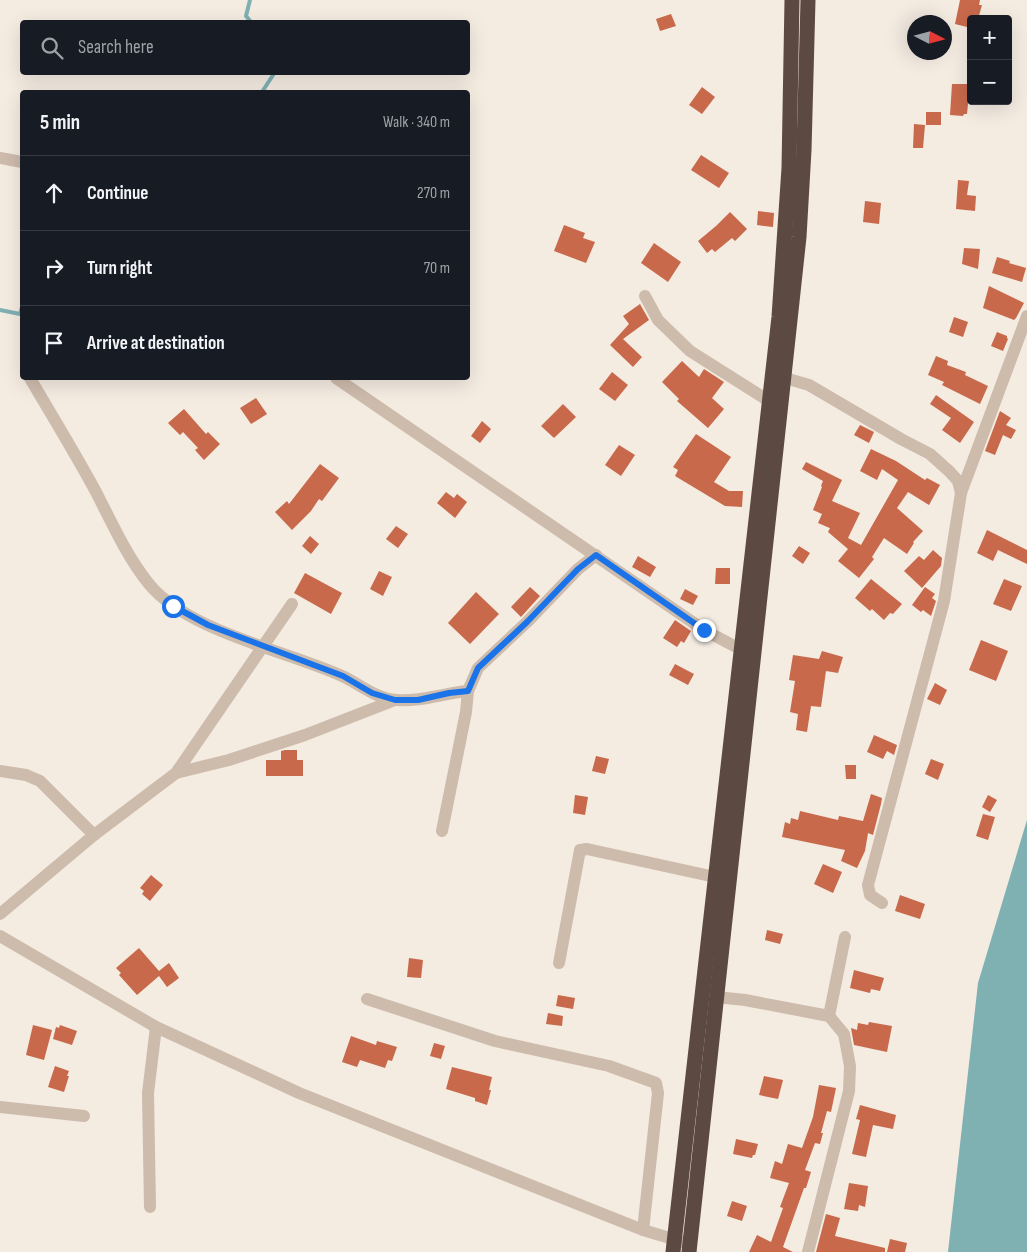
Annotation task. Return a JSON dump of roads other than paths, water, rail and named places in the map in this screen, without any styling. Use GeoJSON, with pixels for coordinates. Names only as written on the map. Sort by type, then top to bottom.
{"type":"FeatureCollection","features":[{"type":"Feature","properties":{"kind":"highway"},"geometry":{"type":"LineString","coordinates":[[689,1248],[716,997],[769,401],[779,317],[788,168],[792,0]]}},
{"type":"Feature","properties":{"kind":"highway"},"geometry":{"type":"LineString","coordinates":[[673,1246],[715,877],[785,378],[800,237],[808,0]]}},
{"type":"Feature","properties":{"kind":"street"},"geometry":{"type":"LineString","coordinates":[[0,158],[20,162]]}},
{"type":"Feature","properties":{"kind":"street"},"geometry":{"type":"LineString","coordinates":[[645,296],[658,320],[690,351],[769,401]]}},
{"type":"Feature","properties":{"kind":"street"},"geometry":{"type":"LineString","coordinates":[[882,902],[870,895],[868,885],[944,600],[961,494],[1027,316]]}},
{"type":"Feature","properties":{"kind":"street"},"geometry":{"type":"LineString","coordinates":[[785,378],[809,385],[930,454],[958,481],[961,494]]}},
{"type":"Feature","properties":{"kind":"street"},"geometry":{"type":"LineString","coordinates":[[31,380],[90,481],[134,562],[149,585],[173,606],[208,625],[343,676],[372,693],[395,700],[418,700],[468,691]]}},
{"type":"Feature","properties":{"kind":"street"},"geometry":{"type":"LineString","coordinates":[[339,380],[704,630],[748,650]]}},
{"type":"Feature","properties":{"kind":"street"},"geometry":{"type":"LineString","coordinates":[[442,831],[466,712],[468,691],[478,668],[527,622],[578,569],[596,555]]}},
{"type":"Feature","properties":{"kind":"street"},"geometry":{"type":"LineString","coordinates":[[0,914],[94,835],[176,773],[292,604]]}},
{"type":"Feature","properties":{"kind":"street"},"geometry":{"type":"LineString","coordinates":[[176,773],[230,760],[395,700]]}},
{"type":"Feature","properties":{"kind":"street"},"geometry":{"type":"LineString","coordinates":[[0,771],[26,775],[40,781],[94,835]]}},
{"type":"Feature","properties":{"kind":"street"},"geometry":{"type":"LineString","coordinates":[[559,963],[580,850],[587,849],[715,877]]}},
{"type":"Feature","properties":{"kind":"street"},"geometry":{"type":"LineString","coordinates":[[0,936],[156,1027],[299,1093],[643,1230],[673,1246],[689,1248]]}},
{"type":"Feature","properties":{"kind":"street"},"geometry":{"type":"LineString","coordinates":[[829,1016],[845,937]]}},
{"type":"Feature","properties":{"kind":"street"},"geometry":{"type":"LineString","coordinates":[[716,997],[745,1000],[829,1016],[844,1034],[850,1066],[849,1091],[808,1252]]}},
{"type":"Feature","properties":{"kind":"street"},"geometry":{"type":"LineString","coordinates":[[367,998],[495,1041],[609,1066],[656,1083],[658,1093],[643,1230]]}},
{"type":"Feature","properties":{"kind":"street"},"geometry":{"type":"LineString","coordinates":[[150,1207],[148,1093],[156,1027]]}},
{"type":"Feature","properties":{"kind":"street"},"geometry":{"type":"LineString","coordinates":[[0,1107],[84,1116]]}},
{"type":"Feature","properties":{"kind":"water"},"geometry":{"type":"Polygon","coordinates":[[[1027,820],[1027,1252],[948,1252],[978,983],[1027,820]]]}},
{"type":"Feature","properties":{"kind":"waterway"},"geometry":{"type":"LineString","coordinates":[[249,20],[246,16],[250,0]]}},
{"type":"Feature","properties":{"kind":"waterway"},"geometry":{"type":"LineString","coordinates":[[263,90],[273,75]]}},
{"type":"Feature","properties":{"kind":"waterway"},"geometry":{"type":"LineString","coordinates":[[0,310],[20,314]]}}]}
